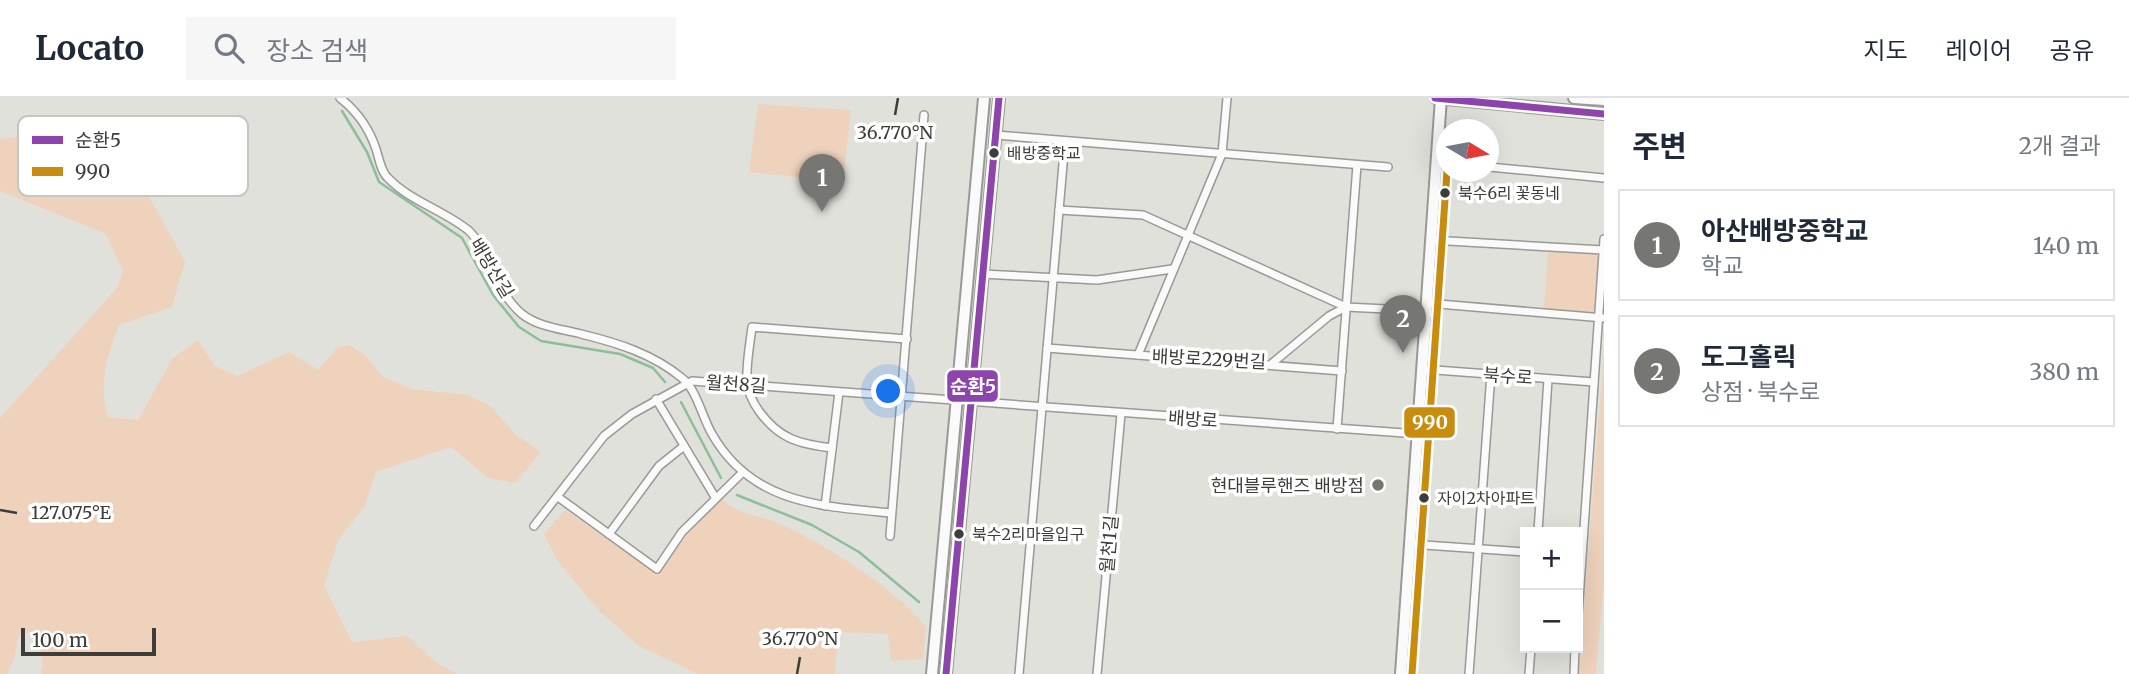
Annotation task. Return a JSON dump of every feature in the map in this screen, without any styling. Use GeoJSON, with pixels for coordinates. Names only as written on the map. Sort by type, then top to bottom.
{"type":"FeatureCollection","features":[{"type":"Feature","properties":{"kind":"street","name":"배방산길"},"geometry":{"type":"LineString","coordinates":[[340,98],[358,113],[386,176],[411,196],[470,231],[498,286],[522,314],[540,324],[615,343],[647,355],[687,382]]}},
{"type":"Feature","properties":{"kind":"street"},"geometry":{"type":"LineString","coordinates":[[932,674],[984,98]]}},
{"type":"Feature","properties":{"kind":"street"},"geometry":{"type":"LineString","coordinates":[[946,674],[999,98]]}},
{"type":"Feature","properties":{"kind":"street","name":"배방로229번길"},"geometry":{"type":"LineString","coordinates":[[1138,355],[1222,154],[1227,98]]}},
{"type":"Feature","properties":{"kind":"street"},"geometry":{"type":"LineString","coordinates":[[1435,98],[1604,114]]}},
{"type":"Feature","properties":{"kind":"street"},"geometry":{"type":"LineString","coordinates":[[1441,98],[1441,119]]}},
{"type":"Feature","properties":{"kind":"street"},"geometry":{"type":"LineString","coordinates":[[1574,98],[1604,100]]}},
{"type":"Feature","properties":{"kind":"street"},"geometry":{"type":"LineString","coordinates":[[890,536],[924,115]]}},
{"type":"Feature","properties":{"kind":"street"},"geometry":{"type":"LineString","coordinates":[[996,135],[1388,167]]}},
{"type":"Feature","properties":{"kind":"street"},"geometry":{"type":"LineString","coordinates":[[1019,674],[1065,141]]}},
{"type":"Feature","properties":{"kind":"street"},"geometry":{"type":"LineString","coordinates":[[1337,429],[1357,165]]}},
{"type":"Feature","properties":{"kind":"street"},"geometry":{"type":"LineString","coordinates":[[1499,168],[1604,178]]}},
{"type":"Feature","properties":{"kind":"street"},"geometry":{"type":"LineString","coordinates":[[1401,674],[1431,240],[1439,182]]}},
{"type":"Feature","properties":{"kind":"street"},"geometry":{"type":"LineString","coordinates":[[1059,210],[1143,215],[1346,307],[1427,307],[1601,318]]}},
{"type":"Feature","properties":{"kind":"street"},"geometry":{"type":"LineString","coordinates":[[1582,527],[1601,318],[1604,239]]}},
{"type":"Feature","properties":{"kind":"street"},"geometry":{"type":"LineString","coordinates":[[1431,240],[1603,250]]}},
{"type":"Feature","properties":{"kind":"street"},"geometry":{"type":"LineString","coordinates":[[982,274],[1097,280],[1172,269]]}},
{"type":"Feature","properties":{"kind":"street","name":"배방로229번길"},"geometry":{"type":"LineString","coordinates":[[1047,348],[1270,365],[1329,316],[1346,307]]}},
{"type":"Feature","properties":{"kind":"street"},"geometry":{"type":"LineString","coordinates":[[832,448],[802,444],[784,438],[770,427],[755,406],[746,383],[752,327],[907,339]]}},
{"type":"Feature","properties":{"kind":"street"},"geometry":{"type":"LineString","coordinates":[[1270,365],[1342,370]]}},
{"type":"Feature","properties":{"kind":"street","name":"북수로"},"geometry":{"type":"LineString","coordinates":[[1422,369],[1594,382]]}},
{"type":"Feature","properties":{"kind":"street"},"geometry":{"type":"LineString","coordinates":[[1469,674],[1491,374]]}},
{"type":"Feature","properties":{"kind":"street"},"geometry":{"type":"LineString","coordinates":[[1538,527],[1548,379]]}},
{"type":"Feature","properties":{"kind":"street","name":"월천8길"},"geometry":{"type":"LineString","coordinates":[[534,526],[604,436],[687,382],[746,383],[955,402]]}},
{"type":"Feature","properties":{"kind":"street"},"geometry":{"type":"LineString","coordinates":[[687,382],[713,435],[742,473],[771,492],[825,506],[891,513]]}},
{"type":"Feature","properties":{"kind":"street"},"geometry":{"type":"LineString","coordinates":[[825,506],[839,392]]}},
{"type":"Feature","properties":{"kind":"street"},"geometry":{"type":"LineString","coordinates":[[656,400],[715,497]]}},
{"type":"Feature","properties":{"kind":"street","name":"배방로"},"geometry":{"type":"LineString","coordinates":[[955,402],[1418,434]]}},
{"type":"Feature","properties":{"kind":"street","name":"월천1길"},"geometry":{"type":"LineString","coordinates":[[1097,674],[1121,414]]}},
{"type":"Feature","properties":{"kind":"street"},"geometry":{"type":"LineString","coordinates":[[609,534],[659,466],[684,446]]}},
{"type":"Feature","properties":{"kind":"street"},"geometry":{"type":"LineString","coordinates":[[558,497],[657,569],[682,533],[715,497],[742,473]]}},
{"type":"Feature","properties":{"kind":"street"},"geometry":{"type":"LineString","coordinates":[[1410,544],[1520,552]]}},
{"type":"Feature","properties":{"kind":"street"},"geometry":{"type":"LineString","coordinates":[[1529,674],[1531,653]]}},
{"type":"Feature","properties":{"kind":"street"},"geometry":{"type":"LineString","coordinates":[[1574,674],[1576,653]]}},
{"type":"Feature","properties":{"kind":"shaded area"},"geometry":{"type":"Polygon","coordinates":[[[758,104],[851,110],[843,182],[749,172],[758,104]]]}},
{"type":"Feature","properties":{"kind":"shaded area"},"geometry":{"type":"Polygon","coordinates":[[[18,137],[18,196],[149,196],[185,262],[172,307],[119,325],[105,370],[104,393],[108,417],[138,420],[172,359],[198,340],[215,366],[237,376],[289,352],[318,370],[337,348],[349,345],[365,355],[383,377],[412,389],[468,395],[490,406],[517,436],[541,452],[515,483],[488,478],[451,447],[376,472],[365,506],[338,540],[324,586],[352,642],[407,636],[438,664],[458,674],[41,674],[43,661],[36,632],[19,634],[14,659],[7,674],[0,674],[0,418],[117,288],[123,271],[106,234],[0,191],[0,139],[18,137]]]}},
{"type":"Feature","properties":{"kind":"shaded area"},"geometry":{"type":"Polygon","coordinates":[[[1548,251],[1596,254],[1600,258],[1596,310],[1593,313],[1544,309],[1548,251]]]}},
{"type":"Feature","properties":{"kind":"shaded area"},"geometry":{"type":"Polygon","coordinates":[[[1604,350],[1604,582],[1596,674],[1579,674],[1581,653],[1583,653],[1583,622],[1604,350]]]}},
{"type":"Feature","properties":{"kind":"shaded area"},"geometry":{"type":"Polygon","coordinates":[[[721,499],[736,509],[799,533],[839,555],[878,582],[926,627],[923,659],[891,661],[888,634],[838,632],[835,674],[698,674],[639,646],[598,610],[557,560],[544,534],[565,510],[658,574],[686,536],[721,499]]]}},
{"type":"Feature","properties":{"kind":"waterway"},"geometry":{"type":"LineString","coordinates":[[342,111],[367,152],[379,182],[462,238],[493,295],[519,327],[541,341],[620,354],[653,368],[665,382]]}},
{"type":"Feature","properties":{"kind":"waterway"},"geometry":{"type":"LineString","coordinates":[[681,402],[721,478]]}},
{"type":"Feature","properties":{"kind":"waterway"},"geometry":{"type":"LineString","coordinates":[[737,495],[812,525],[859,552],[919,602]]}},
{"type":"Feature","properties":{"kind":"transit line","name":"순환5"},"geometry":{"type":"LineString","coordinates":[[946,674],[999,98]]}},
{"type":"Feature","properties":{"kind":"transit line","name":"순환5"},"geometry":{"type":"LineString","coordinates":[[1435,98],[1604,114]]}},
{"type":"Feature","properties":{"kind":"transit line","name":"990"},"geometry":{"type":"LineString","coordinates":[[1412,674],[1446,182]]}},
{"type":"Feature","properties":{"kind":"place","name":"배방중학교"},"geometry":{"type":"Point","coordinates":[994,153]}},
{"type":"Feature","properties":{"kind":"place","name":"북수6리 꽃동네"},"geometry":{"type":"Point","coordinates":[1445,193]}},
{"type":"Feature","properties":{"kind":"place","name":"아산배방중학교"},"geometry":{"type":"Point","coordinates":[822,212]}},
{"type":"Feature","properties":{"kind":"place","name":"도그홀릭"},"geometry":{"type":"Point","coordinates":[1403,353]}},
{"type":"Feature","properties":{"kind":"place","name":"현대블루핸즈 배방점"},"geometry":{"type":"Point","coordinates":[1378,485]}},
{"type":"Feature","properties":{"kind":"place","name":"자이2차아파트"},"geometry":{"type":"Point","coordinates":[1424,498]}},
{"type":"Feature","properties":{"kind":"place","name":"북수2리마을입구"},"geometry":{"type":"Point","coordinates":[959,534]}}]}
